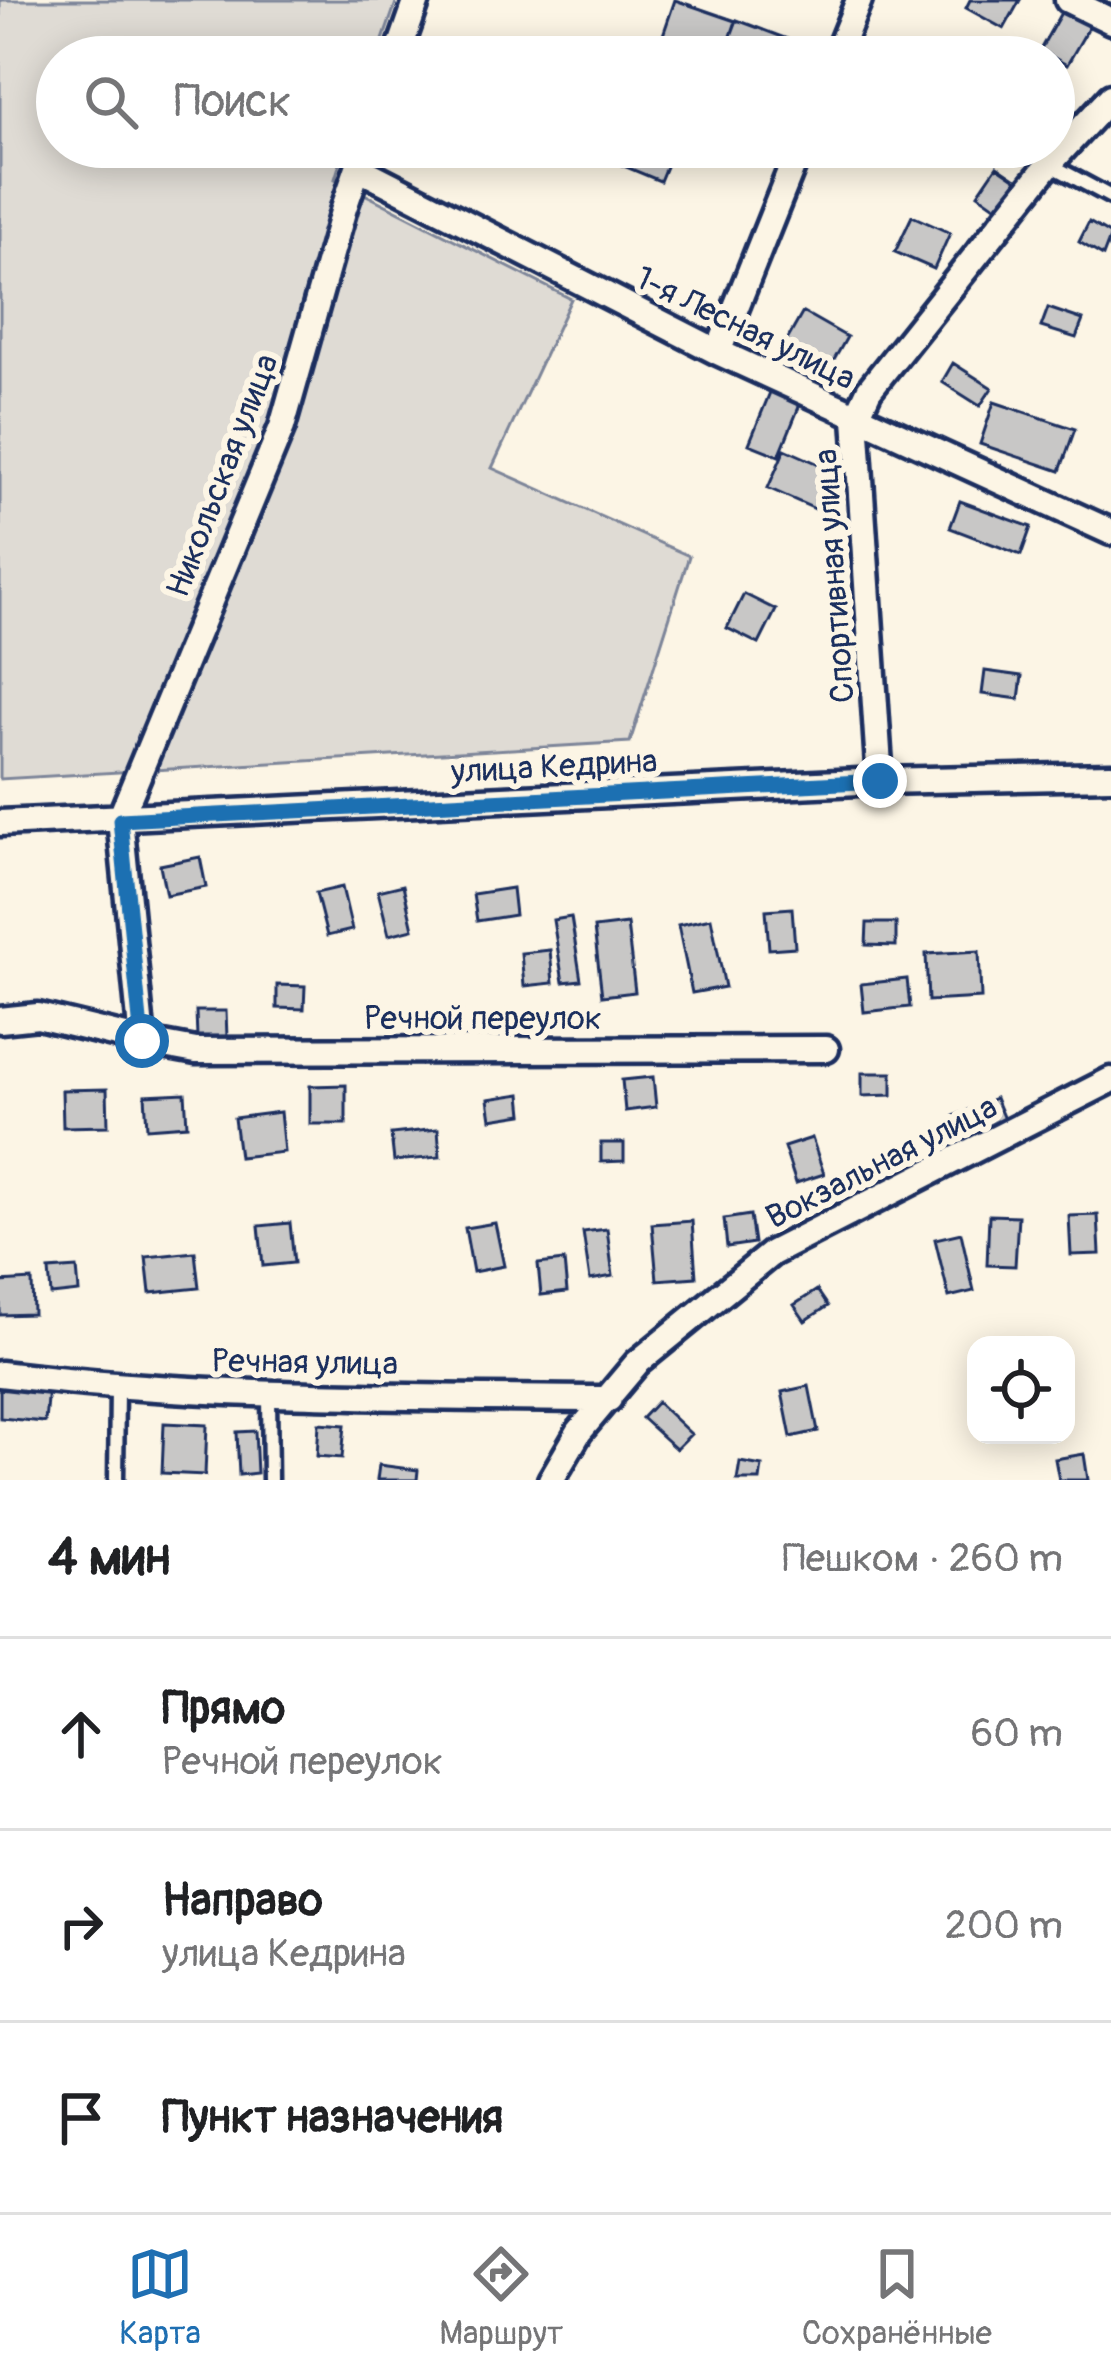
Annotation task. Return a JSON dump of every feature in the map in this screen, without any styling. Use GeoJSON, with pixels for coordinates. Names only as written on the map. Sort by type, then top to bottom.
{"type":"FeatureCollection","features":[{"type":"Feature","properties":{"kind":"street"},"geometry":{"type":"LineString","coordinates":[[404,36],[417,0]]}},
{"type":"Feature","properties":{"kind":"street"},"geometry":{"type":"LineString","coordinates":[[845,36],[860,0]]}},
{"type":"Feature","properties":{"kind":"street"},"geometry":{"type":"LineString","coordinates":[[1068,0],[1111,21]]}},
{"type":"Feature","properties":{"kind":"street","name":"Спортивная улица"},"geometry":{"type":"LineString","coordinates":[[1075,136],[1111,97]]}},
{"type":"Feature","properties":{"kind":"street","name":"Никольская улица"},"geometry":{"type":"LineString","coordinates":[[120,820],[282,427],[359,168]]}},
{"type":"Feature","properties":{"kind":"street","name":"1-я Лесная улица"},"geometry":{"type":"LineString","coordinates":[[380,168],[718,352],[1111,532]]}},
{"type":"Feature","properties":{"kind":"street"},"geometry":{"type":"LineString","coordinates":[[718,352],[792,168]]}},
{"type":"Feature","properties":{"kind":"street","name":"Спортивная улица"},"geometry":{"type":"LineString","coordinates":[[880,781],[856,418],[868,390],[1046,168]]}},
{"type":"Feature","properties":{"kind":"street","name":"улица Кедрина"},"geometry":{"type":"LineString","coordinates":[[0,823],[880,781],[1111,776]]}},
{"type":"Feature","properties":{"kind":"street"},"geometry":{"type":"LineString","coordinates":[[120,820],[142,1041]]}},
{"type":"Feature","properties":{"kind":"street","name":"Речной переулок"},"geometry":{"type":"LineString","coordinates":[[0,1020],[38,1016],[196,1051],[826,1049]]}},
{"type":"Feature","properties":{"kind":"street","name":"Вокзальная улица"},"geometry":{"type":"LineString","coordinates":[[551,1480],[579,1432],[637,1363],[772,1252],[1111,1080]]}},
{"type":"Feature","properties":{"kind":"street","name":"Речная улица"},"geometry":{"type":"LineString","coordinates":[[0,1374],[117,1388],[269,1395],[609,1399]]}},
{"type":"Feature","properties":{"kind":"lane"},"geometry":{"type":"LineString","coordinates":[[1057,168],[1111,197]]}},
{"type":"Feature","properties":{"kind":"lane"},"geometry":{"type":"LineString","coordinates":[[116,1480],[117,1388]]}},
{"type":"Feature","properties":{"kind":"lane"},"geometry":{"type":"LineString","coordinates":[[269,1395],[270,1480]]}},
{"type":"Feature","properties":{"kind":"shaded area"},"geometry":{"type":"Polygon","coordinates":[[[0,0],[397,0],[384,36],[36,36],[36,168],[338,168],[335,179],[571,299],[492,468],[689,556],[630,742],[0,779],[0,0]]]}},
{"type":"Feature","properties":{"kind":"building"},"geometry":{"type":"Polygon","coordinates":[[[675,0],[736,21],[731,36],[663,36],[675,0]]]}},
{"type":"Feature","properties":{"kind":"building"},"geometry":{"type":"Polygon","coordinates":[[[970,0],[1020,0],[1004,29],[966,8],[970,0]]]}},
{"type":"Feature","properties":{"kind":"building"},"geometry":{"type":"Polygon","coordinates":[[[1063,9],[1090,25],[1075,51],[1075,36],[1048,36],[1063,9]]]}},
{"type":"Feature","properties":{"kind":"building"},"geometry":{"type":"Polygon","coordinates":[[[737,20],[780,36],[731,36],[737,20]]]}},
{"type":"Feature","properties":{"kind":"building"},"geometry":{"type":"Polygon","coordinates":[[[629,168],[665,168],[660,181],[629,168]]]}},
{"type":"Feature","properties":{"kind":"building"},"geometry":{"type":"Polygon","coordinates":[[[996,168],[1022,183],[1002,211],[978,194],[996,168]]]}},
{"type":"Feature","properties":{"kind":"building"},"geometry":{"type":"Polygon","coordinates":[[[912,216],[950,233],[934,269],[895,252],[912,216]]]}},
{"type":"Feature","properties":{"kind":"building"},"geometry":{"type":"Polygon","coordinates":[[[1089,222],[1111,235],[1103,256],[1079,242],[1089,222]]]}},
{"type":"Feature","properties":{"kind":"building"},"geometry":{"type":"Polygon","coordinates":[[[1048,308],[1083,320],[1076,338],[1041,327],[1048,308]]]}},
{"type":"Feature","properties":{"kind":"building"},"geometry":{"type":"Polygon","coordinates":[[[803,312],[847,337],[821,383],[777,358],[803,312]]]}},
{"type":"Feature","properties":{"kind":"building"},"geometry":{"type":"Polygon","coordinates":[[[953,363],[992,388],[980,406],[942,382],[953,363]]]}},
{"type":"Feature","properties":{"kind":"building"},"geometry":{"type":"Polygon","coordinates":[[[773,385],[803,397],[779,456],[749,444],[773,385]]]}},
{"type":"Feature","properties":{"kind":"building"},"geometry":{"type":"Polygon","coordinates":[[[994,402],[1075,429],[1060,471],[980,444],[994,402]]]}},
{"type":"Feature","properties":{"kind":"building"},"geometry":{"type":"Polygon","coordinates":[[[785,449],[839,473],[822,512],[768,488],[785,449]]]}},
{"type":"Feature","properties":{"kind":"building"},"geometry":{"type":"Polygon","coordinates":[[[960,501],[1031,527],[1021,555],[950,528],[960,501]]]}},
{"type":"Feature","properties":{"kind":"building"},"geometry":{"type":"Polygon","coordinates":[[[744,594],[776,610],[759,644],[727,628],[744,594]]]}},
{"type":"Feature","properties":{"kind":"building"},"geometry":{"type":"Polygon","coordinates":[[[985,671],[1022,676],[1019,699],[982,694],[985,671]]]}},
{"type":"Feature","properties":{"kind":"building"},"geometry":{"type":"Polygon","coordinates":[[[200,857],[206,887],[166,895],[160,865],[200,857]]]}},
{"type":"Feature","properties":{"kind":"building"},"geometry":{"type":"Polygon","coordinates":[[[403,885],[413,929],[389,935],[378,891],[403,885]]]}},
{"type":"Feature","properties":{"kind":"building"},"geometry":{"type":"Polygon","coordinates":[[[342,887],[352,930],[327,936],[316,893],[342,887]]]}},
{"type":"Feature","properties":{"kind":"building"},"geometry":{"type":"Polygon","coordinates":[[[512,888],[515,915],[477,921],[473,894],[512,888]]]}},
{"type":"Feature","properties":{"kind":"building"},"geometry":{"type":"Polygon","coordinates":[[[792,908],[795,947],[769,949],[766,910],[792,908]]]}},
{"type":"Feature","properties":{"kind":"building"},"geometry":{"type":"Polygon","coordinates":[[[571,917],[581,980],[563,982],[553,920],[571,917]]]}},
{"type":"Feature","properties":{"kind":"building"},"geometry":{"type":"Polygon","coordinates":[[[711,918],[725,987],[692,993],[678,925],[711,918]]]}},
{"type":"Feature","properties":{"kind":"building"},"geometry":{"type":"Polygon","coordinates":[[[867,923],[896,923],[896,946],[866,945],[867,923]]]}},
{"type":"Feature","properties":{"kind":"building"},"geometry":{"type":"Polygon","coordinates":[[[627,924],[635,992],[602,996],[594,928],[627,924]]]}},
{"type":"Feature","properties":{"kind":"building"},"geometry":{"type":"Polygon","coordinates":[[[550,950],[553,983],[524,986],[521,953],[550,950]]]}},
{"type":"Feature","properties":{"kind":"building"},"geometry":{"type":"Polygon","coordinates":[[[979,951],[981,998],[928,1001],[926,954],[979,951]]]}},
{"type":"Feature","properties":{"kind":"building"},"geometry":{"type":"Polygon","coordinates":[[[907,979],[910,1007],[864,1012],[861,984],[907,979]]]}},
{"type":"Feature","properties":{"kind":"building"},"geometry":{"type":"Polygon","coordinates":[[[277,985],[305,986],[304,1009],[277,1008],[277,985]]]}},
{"type":"Feature","properties":{"kind":"building"},"geometry":{"type":"Polygon","coordinates":[[[196,1011],[226,1011],[227,1038],[197,1038],[196,1011]]]}},
{"type":"Feature","properties":{"kind":"building"},"geometry":{"type":"Polygon","coordinates":[[[862,1073],[892,1073],[892,1095],[862,1096],[862,1073]]]}},
{"type":"Feature","properties":{"kind":"building"},"geometry":{"type":"Polygon","coordinates":[[[653,1077],[656,1107],[625,1111],[622,1080],[653,1077]]]}},
{"type":"Feature","properties":{"kind":"building"},"geometry":{"type":"Polygon","coordinates":[[[346,1085],[346,1124],[310,1124],[310,1086],[346,1085]]]}},
{"type":"Feature","properties":{"kind":"building"},"geometry":{"type":"Polygon","coordinates":[[[107,1089],[108,1126],[63,1127],[62,1090],[107,1089]]]}},
{"type":"Feature","properties":{"kind":"building"},"geometry":{"type":"Polygon","coordinates":[[[185,1093],[187,1125],[147,1128],[145,1095],[185,1093]]]}},
{"type":"Feature","properties":{"kind":"building"},"geometry":{"type":"Polygon","coordinates":[[[521,1094],[523,1114],[491,1119],[488,1099],[521,1094]]]}},
{"type":"Feature","properties":{"kind":"building"},"geometry":{"type":"Polygon","coordinates":[[[995,1098],[1006,1124],[965,1142],[954,1116],[995,1098]]]}},
{"type":"Feature","properties":{"kind":"building"},"geometry":{"type":"Polygon","coordinates":[[[280,1112],[284,1152],[239,1157],[234,1118],[280,1112]]]}},
{"type":"Feature","properties":{"kind":"building"},"geometry":{"type":"Polygon","coordinates":[[[438,1129],[440,1157],[394,1161],[391,1134],[438,1129]]]}},
{"type":"Feature","properties":{"kind":"building"},"geometry":{"type":"Polygon","coordinates":[[[812,1138],[824,1174],[796,1183],[784,1147],[812,1138]]]}},
{"type":"Feature","properties":{"kind":"building"},"geometry":{"type":"Polygon","coordinates":[[[601,1143],[624,1143],[624,1161],[601,1162],[601,1143]]]}},
{"type":"Feature","properties":{"kind":"building"},"geometry":{"type":"Polygon","coordinates":[[[750,1215],[754,1243],[727,1247],[724,1219],[750,1215]]]}},
{"type":"Feature","properties":{"kind":"building"},"geometry":{"type":"Polygon","coordinates":[[[989,1215],[1018,1216],[1015,1266],[987,1265],[989,1215]]]}},
{"type":"Feature","properties":{"kind":"building"},"geometry":{"type":"Polygon","coordinates":[[[1098,1215],[1100,1254],[1071,1255],[1069,1216],[1098,1215]]]}},
{"type":"Feature","properties":{"kind":"building"},"geometry":{"type":"Polygon","coordinates":[[[692,1221],[696,1277],[657,1280],[652,1224],[692,1221]]]}},
{"type":"Feature","properties":{"kind":"building"},"geometry":{"type":"Polygon","coordinates":[[[290,1223],[294,1263],[263,1266],[259,1226],[290,1223]]]}},
{"type":"Feature","properties":{"kind":"building"},"geometry":{"type":"Polygon","coordinates":[[[495,1223],[504,1266],[473,1272],[465,1228],[495,1223]]]}},
{"type":"Feature","properties":{"kind":"building"},"geometry":{"type":"Polygon","coordinates":[[[607,1229],[613,1276],[590,1280],[583,1232],[607,1229]]]}},
{"type":"Feature","properties":{"kind":"building"},"geometry":{"type":"Polygon","coordinates":[[[961,1233],[974,1291],[949,1297],[935,1239],[961,1233]]]}},
{"type":"Feature","properties":{"kind":"building"},"geometry":{"type":"Polygon","coordinates":[[[195,1252],[199,1288],[150,1293],[146,1257],[195,1252]]]}},
{"type":"Feature","properties":{"kind":"building"},"geometry":{"type":"Polygon","coordinates":[[[564,1261],[567,1292],[541,1295],[538,1264],[564,1261]]]}},
{"type":"Feature","properties":{"kind":"building"},"geometry":{"type":"Polygon","coordinates":[[[77,1268],[79,1292],[51,1295],[49,1270],[77,1268]]]}},
{"type":"Feature","properties":{"kind":"building"},"geometry":{"type":"Polygon","coordinates":[[[32,1280],[33,1314],[0,1315],[0,1282],[32,1280]]]}},
{"type":"Feature","properties":{"kind":"building"},"geometry":{"type":"Polygon","coordinates":[[[817,1290],[828,1306],[805,1321],[794,1305],[817,1290]]]}},
{"type":"Feature","properties":{"kind":"building"},"geometry":{"type":"Polygon","coordinates":[[[0,1383],[48,1387],[45,1422],[0,1418],[0,1383]]]}},
{"type":"Feature","properties":{"kind":"building"},"geometry":{"type":"Polygon","coordinates":[[[809,1386],[818,1431],[791,1437],[782,1392],[809,1386]]]}},
{"type":"Feature","properties":{"kind":"building"},"geometry":{"type":"Polygon","coordinates":[[[657,1402],[691,1434],[676,1449],[642,1418],[657,1402]]]}},
{"type":"Feature","properties":{"kind":"building"},"geometry":{"type":"Polygon","coordinates":[[[164,1423],[207,1425],[205,1475],[162,1473],[164,1423]]]}},
{"type":"Feature","properties":{"kind":"building"},"geometry":{"type":"Polygon","coordinates":[[[319,1423],[345,1425],[342,1458],[317,1456],[319,1423]]]}},
{"type":"Feature","properties":{"kind":"building"},"geometry":{"type":"Polygon","coordinates":[[[255,1431],[257,1473],[239,1475],[237,1432],[255,1431]]]}},
{"type":"Feature","properties":{"kind":"building"},"geometry":{"type":"Polygon","coordinates":[[[1084,1454],[1088,1480],[1059,1480],[1055,1459],[1084,1454]]]}},
{"type":"Feature","properties":{"kind":"building"},"geometry":{"type":"Polygon","coordinates":[[[740,1462],[762,1466],[760,1480],[737,1480],[740,1462]]]}},
{"type":"Feature","properties":{"kind":"building"},"geometry":{"type":"Polygon","coordinates":[[[379,1465],[418,1470],[417,1480],[377,1480],[379,1465]]]}},
{"type":"Feature","properties":{"kind":"route"},"geometry":{"type":"LineString","coordinates":[[142,1041],[120,820],[880,781]]}}]}
